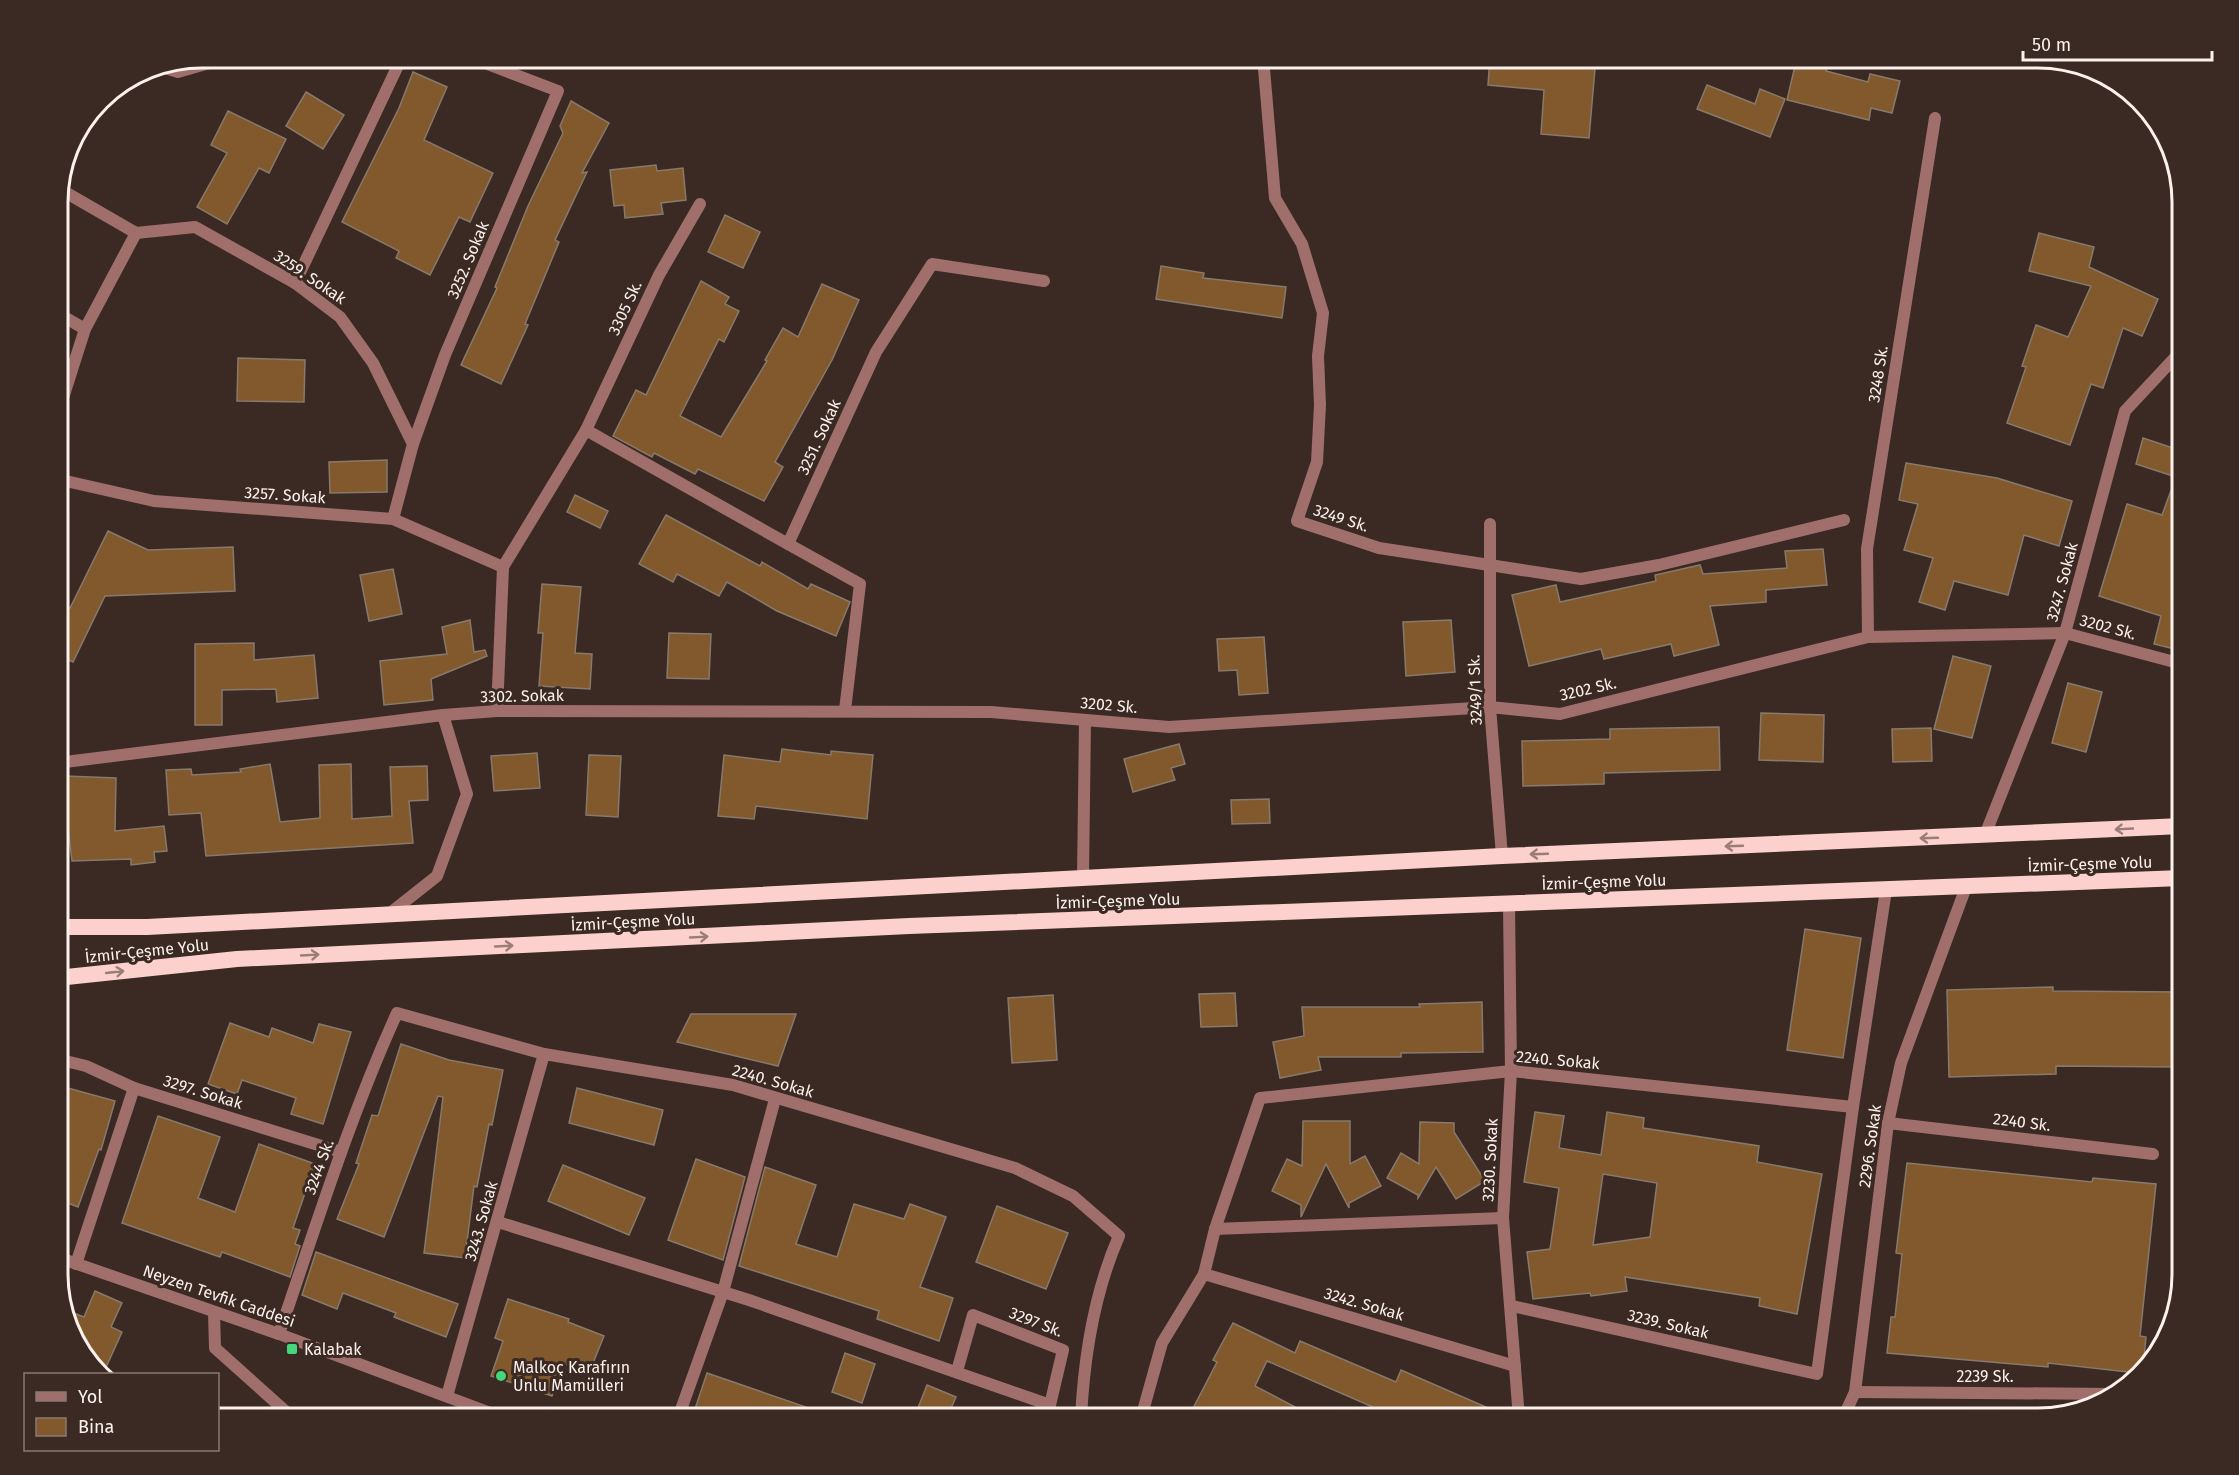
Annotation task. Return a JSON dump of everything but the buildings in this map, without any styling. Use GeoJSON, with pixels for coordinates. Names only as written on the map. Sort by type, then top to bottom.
{"type":"FeatureCollection","features":[{"type":"Feature","properties":{"kind":"highway","name":"İzmir-Çeşme Yolu"},"geometry":{"type":"LineString","coordinates":[[68,927],[147,927],[1502,856],[2172,827]]}},
{"type":"Feature","properties":{"kind":"highway","name":"İzmir-Çeşme Yolu"},"geometry":{"type":"LineString","coordinates":[[68,977],[237,959],[909,926],[2172,878]]}},
{"type":"Feature","properties":{"kind":"street"},"geometry":{"type":"LineString","coordinates":[[173,71],[177,72],[190,68]]}},
{"type":"Feature","properties":{"kind":"street"},"geometry":{"type":"LineString","coordinates":[[295,283],[397,68]]}},
{"type":"Feature","properties":{"kind":"street","name":"3252. Sokak"},"geometry":{"type":"LineString","coordinates":[[413,444],[445,355],[558,91],[498,68]]}},
{"type":"Feature","properties":{"kind":"street","name":"3249 Sk."},"geometry":{"type":"LineString","coordinates":[[1264,68],[1275,198],[1302,244],[1323,313],[1318,356],[1320,405],[1317,462],[1297,521],[1379,548],[1490,567],[1581,579],[1659,565],[1844,520]]}},
{"type":"Feature","properties":{"kind":"street","name":"3248 Sk."},"geometry":{"type":"LineString","coordinates":[[1868,637],[1866,549],[1935,118]]}},
{"type":"Feature","properties":{"kind":"street"},"geometry":{"type":"LineString","coordinates":[[68,194],[136,233],[85,329],[68,382]]}},
{"type":"Feature","properties":{"kind":"street","name":"3305 Sk."},"geometry":{"type":"LineString","coordinates":[[503,567],[586,430],[659,275],[700,204]]}},
{"type":"Feature","properties":{"kind":"street","name":"3259. Sokak"},"geometry":{"type":"LineString","coordinates":[[136,233],[195,227],[295,283],[340,316],[373,363],[413,444]]}},
{"type":"Feature","properties":{"kind":"street","name":"3251. Sokak"},"geometry":{"type":"LineString","coordinates":[[788,544],[876,352],[933,264],[1044,280]]}},
{"type":"Feature","properties":{"kind":"street"},"geometry":{"type":"LineString","coordinates":[[68,319],[85,329]]}},
{"type":"Feature","properties":{"kind":"street","name":"3247. Sokak"},"geometry":{"type":"LineString","coordinates":[[1985,836],[2065,633],[2125,411],[2172,361]]}},
{"type":"Feature","properties":{"kind":"street"},"geometry":{"type":"LineString","coordinates":[[586,430],[860,584],[845,710]]}},
{"type":"Feature","properties":{"kind":"street"},"geometry":{"type":"LineString","coordinates":[[393,519],[413,444]]}},
{"type":"Feature","properties":{"kind":"street","name":"3257. Sokak"},"geometry":{"type":"LineString","coordinates":[[68,481],[154,501],[393,519],[503,567]]}},
{"type":"Feature","properties":{"kind":"street","name":"3249/1 Sk."},"geometry":{"type":"LineString","coordinates":[[1490,524],[1491,707],[1502,856]]}},
{"type":"Feature","properties":{"kind":"street"},"geometry":{"type":"LineString","coordinates":[[498,711],[503,567]]}},
{"type":"Feature","properties":{"kind":"street","name":"3202 Sk."},"geometry":{"type":"LineString","coordinates":[[991,711],[1169,727],[1491,707],[1560,714],[1868,637],[2065,633],[2172,661]]}},
{"type":"Feature","properties":{"kind":"street","name":"3302. Sokak"},"geometry":{"type":"LineString","coordinates":[[68,762],[443,715],[498,711],[991,711]]}},
{"type":"Feature","properties":{"kind":"street"},"geometry":{"type":"LineString","coordinates":[[389,914],[437,876],[467,794],[443,715]]}},
{"type":"Feature","properties":{"kind":"street"},"geometry":{"type":"LineString","coordinates":[[1083,878],[1085,720]]}},
{"type":"Feature","properties":{"kind":"street","name":"2296. Sokak"},"geometry":{"type":"LineString","coordinates":[[1848,1408],[1856,1392],[1888,1123],[1901,1063],[1966,886]]}},
{"type":"Feature","properties":{"kind":"street"},"geometry":{"type":"LineString","coordinates":[[1853,1107],[1886,890]]}},
{"type":"Feature","properties":{"kind":"street","name":"3230. Sokak"},"geometry":{"type":"LineString","coordinates":[[1509,904],[1511,1071],[1503,1218],[1512,1306],[1517,1408]]}},
{"type":"Feature","properties":{"kind":"street","name":"2240. Sokak"},"geometry":{"type":"LineString","coordinates":[[396,1013],[544,1054],[733,1085],[1015,1168],[1073,1196],[1119,1236],[1107,1263],[1084,1368],[1082,1408]]}},
{"type":"Feature","properties":{"kind":"street","name":"3244 Sk."},"geometry":{"type":"LineString","coordinates":[[279,1334],[341,1152],[377,1055],[396,1013]]}},
{"type":"Feature","properties":{"kind":"street","name":"3243. Sokak"},"geometry":{"type":"LineString","coordinates":[[447,1396],[544,1054]]}},
{"type":"Feature","properties":{"kind":"street","name":"3297. Sokak"},"geometry":{"type":"LineString","coordinates":[[68,1062],[86,1066],[134,1088],[341,1152]]}},
{"type":"Feature","properties":{"kind":"street","name":"2240. Sokak"},"geometry":{"type":"LineString","coordinates":[[1215,1229],[1260,1098],[1511,1071],[1853,1107]]}},
{"type":"Feature","properties":{"kind":"street"},"geometry":{"type":"LineString","coordinates":[[76,1264],[134,1088]]}},
{"type":"Feature","properties":{"kind":"street"},"geometry":{"type":"LineString","coordinates":[[682,1408],[723,1292],[775,1099]]}},
{"type":"Feature","properties":{"kind":"street","name":"3239. Sokak"},"geometry":{"type":"LineString","coordinates":[[1512,1306],[1817,1374],[1853,1107]]}},
{"type":"Feature","properties":{"kind":"street","name":"2240 Sk."},"geometry":{"type":"LineString","coordinates":[[1888,1123],[2153,1154]]}},
{"type":"Feature","properties":{"kind":"street"},"geometry":{"type":"LineString","coordinates":[[1144,1408],[1162,1343],[1204,1274],[1215,1229],[1503,1218]]}},
{"type":"Feature","properties":{"kind":"street","name":"3297 Sk."},"geometry":{"type":"LineString","coordinates":[[498,1222],[723,1292],[1050,1405],[1063,1350],[973,1315],[957,1371]]}},
{"type":"Feature","properties":{"kind":"street","name":"Neyzen Tevfik Caddesi"},"geometry":{"type":"LineString","coordinates":[[68,1261],[279,1334],[478,1408]]}},
{"type":"Feature","properties":{"kind":"street","name":"3242. Sokak"},"geometry":{"type":"LineString","coordinates":[[1204,1274],[1515,1366]]}},
{"type":"Feature","properties":{"kind":"street"},"geometry":{"type":"LineString","coordinates":[[214,1312],[215,1348],[282,1408]]}},
{"type":"Feature","properties":{"kind":"street","name":"2239 Sk."},"geometry":{"type":"LineString","coordinates":[[1856,1392],[2097,1394]]}},
{"type":"Feature","properties":{"kind":"place","name":"Kalabak"},"geometry":{"type":"Point","coordinates":[292,1349]}},
{"type":"Feature","properties":{"kind":"place","name":"Malkoç Karafırın Unlu Mamülleri"},"geometry":{"type":"Point","coordinates":[501,1376]}}]}
